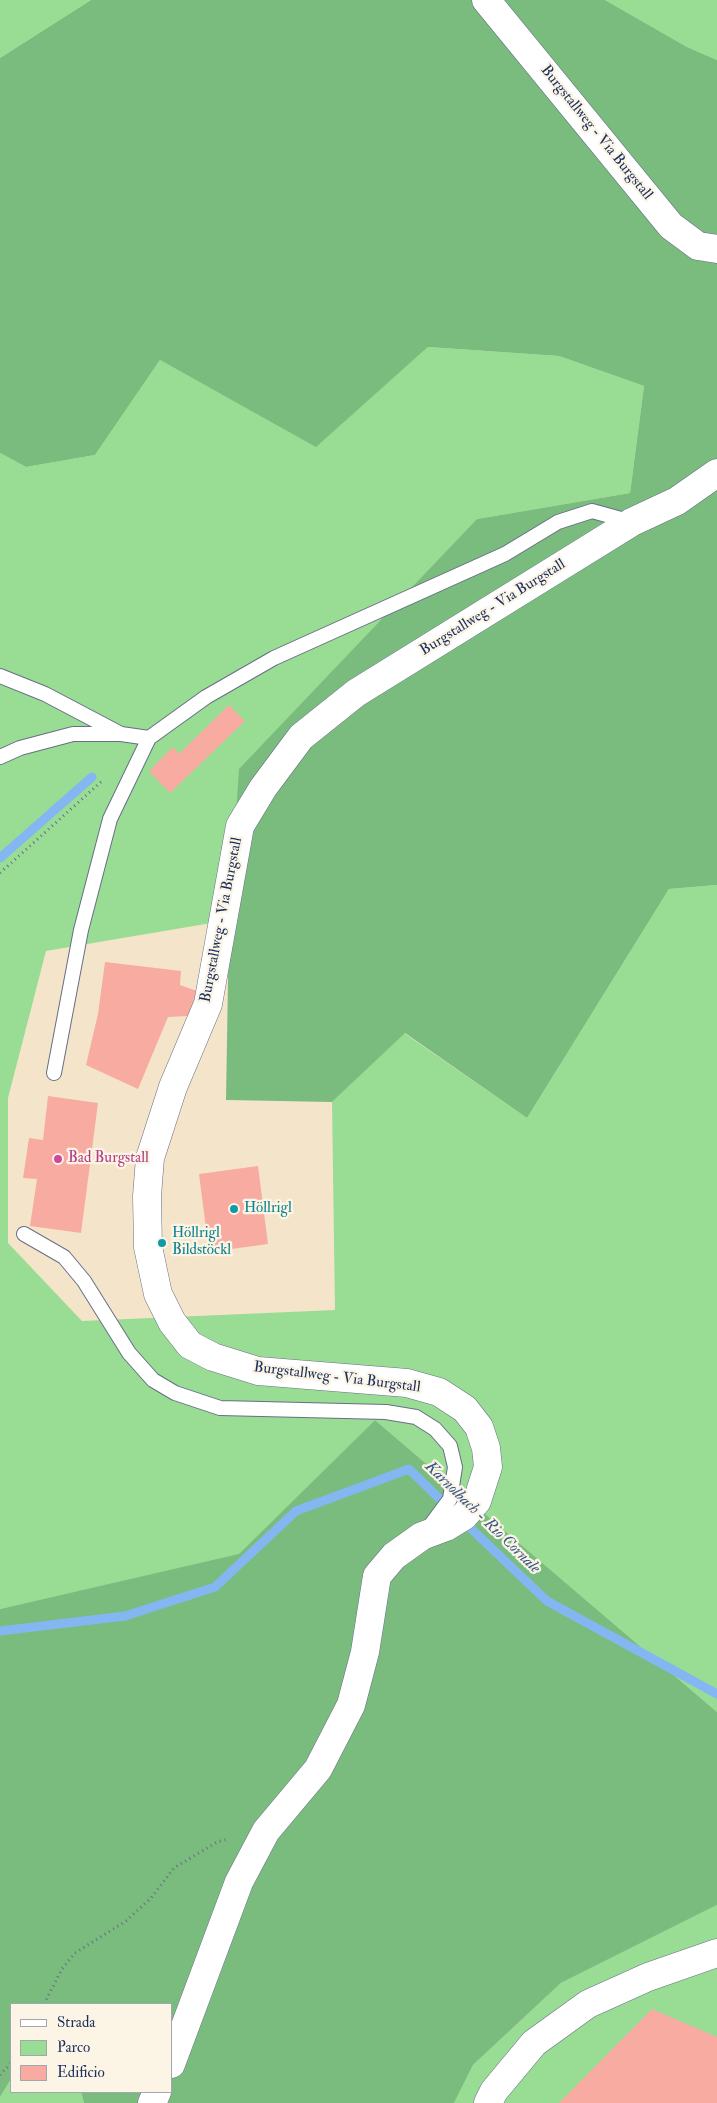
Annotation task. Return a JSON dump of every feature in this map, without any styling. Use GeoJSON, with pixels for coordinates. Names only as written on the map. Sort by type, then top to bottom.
{"type":"FeatureCollection","features":[{"type":"Feature","properties":{"kind":"street","name":"Burgstallweg - Via Burgstall"},"geometry":{"type":"LineString","coordinates":[[486,0],[671,226],[698,246],[717,250]]}},
{"type":"Feature","properties":{"kind":"street","name":"Burgstallweg - Via Burgstall"},"geometry":{"type":"LineString","coordinates":[[172,2061],[239,1882],[266,1831],[318,1769],[351,1705],[365,1652],[377,1576],[394,1556],[464,1516],[477,1501],[488,1467],[486,1448],[479,1427],[466,1409],[439,1392],[406,1383],[258,1370],[213,1357],[190,1345],[172,1322],[158,1294],[148,1247],[147,1196],[150,1158],[172,1087],[208,1004],[240,826],[263,788],[302,737],[356,693],[632,522],[677,501],[717,473]]}},
{"type":"Feature","properties":{"kind":"street"},"geometry":{"type":"LineString","coordinates":[[488,2103],[494,2091],[534,2043],[588,2004],[648,1977],[717,1953]]}},
{"type":"Feature","properties":{"kind":"lane"},"geometry":{"type":"LineString","coordinates":[[54,1073],[81,930],[110,818],[149,738],[206,697],[274,658],[505,554],[558,522],[592,511],[632,522]]}},
{"type":"Feature","properties":{"kind":"lane"},"geometry":{"type":"LineString","coordinates":[[0,676],[45,694],[121,734]]}},
{"type":"Feature","properties":{"kind":"lane"},"geometry":{"type":"LineString","coordinates":[[0,757],[20,748],[73,734],[121,734],[149,738]]}},
{"type":"Feature","properties":{"kind":"lane"},"geometry":{"type":"LineString","coordinates":[[24,1234],[64,1257],[84,1281],[129,1353],[154,1380],[175,1393],[220,1408],[386,1412],[416,1417],[435,1429],[450,1446],[455,1467],[450,1499],[434,1532]]}},
{"type":"Feature","properties":{"kind":"path"},"geometry":{"type":"LineString","coordinates":[[0,873],[107,777]]}},
{"type":"Feature","properties":{"kind":"path"},"geometry":{"type":"LineString","coordinates":[[45,2003],[62,1969],[76,1953],[126,1921],[151,1898],[174,1868],[217,1842],[266,1831]]}},
{"type":"Feature","properties":{"kind":"path"},"geometry":{"type":"LineString","coordinates":[[0,2075],[10,2064]]}},
{"type":"Feature","properties":{"kind":"green space"},"geometry":{"type":"Polygon","coordinates":[[[0,0],[91,0],[0,58],[0,0]]]}},
{"type":"Feature","properties":{"kind":"green space"},"geometry":{"type":"Polygon","coordinates":[[[91,0],[605,0],[687,47],[717,60],[717,885],[669,889],[527,1118],[405,1033],[332,1102],[226,1100],[229,920],[239,769],[477,519],[630,493],[644,386],[559,356],[428,347],[316,447],[160,360],[95,455],[26,467],[0,453],[0,58],[91,0]]]}},
{"type":"Feature","properties":{"kind":"green space"},"geometry":{"type":"Polygon","coordinates":[[[605,0],[717,0],[717,60],[687,47],[605,0]]]}},
{"type":"Feature","properties":{"kind":"green space"},"geometry":{"type":"Polygon","coordinates":[[[428,347],[559,356],[644,386],[630,493],[477,519],[229,920],[46,951],[8,1098],[8,1243],[82,1321],[335,1310],[332,1102],[404,1033],[527,1118],[669,889],[717,885],[717,1712],[375,1420],[239,1555],[0,1609],[0,453],[26,467],[95,455],[160,360],[316,446],[428,347]]]}},
{"type":"Feature","properties":{"kind":"green space"},"geometry":{"type":"Polygon","coordinates":[[[375,1420],[717,1712],[717,1905],[561,1983],[473,2065],[454,2103],[84,2103],[81,2093],[172,2093],[172,2003],[10,2003],[10,2081],[0,2097],[0,1609],[239,1554],[375,1420]]]}},
{"type":"Feature","properties":{"kind":"green space"},"geometry":{"type":"Polygon","coordinates":[[[717,1905],[717,2103],[454,2103],[473,2065],[561,1983],[717,1905]]]}},
{"type":"Feature","properties":{"kind":"green space"},"geometry":{"type":"Polygon","coordinates":[[[10,2081],[10,2093],[81,2093],[84,2103],[0,2103],[0,2097],[10,2081]]]}},
{"type":"Feature","properties":{"kind":"building"},"geometry":{"type":"Polygon","coordinates":[[[229,705],[245,721],[170,793],[149,771],[173,747],[179,754],[229,705]]]}},
{"type":"Feature","properties":{"kind":"building"},"geometry":{"type":"Polygon","coordinates":[[[105,962],[181,971],[180,985],[197,991],[188,1016],[168,1017],[138,1089],[86,1065],[98,1014],[105,962]]]}},
{"type":"Feature","properties":{"kind":"building","name":"Bad Burgstall"},"geometry":{"type":"Polygon","coordinates":[[[48,1096],[98,1103],[81,1233],[30,1226],[37,1179],[23,1178],[29,1138],[43,1140],[48,1096]]]}},
{"type":"Feature","properties":{"kind":"building","name":"Höllrigl"},"geometry":{"type":"Polygon","coordinates":[[[258,1166],[268,1244],[209,1252],[199,1174],[258,1166]]]}},
{"type":"Feature","properties":{"kind":"building"},"geometry":{"type":"Polygon","coordinates":[[[652,2009],[717,2037],[717,2103],[559,2103],[652,2009]]]}},
{"type":"Feature","properties":{"kind":"waterway"},"geometry":{"type":"LineString","coordinates":[[0,858],[92,777]]}},
{"type":"Feature","properties":{"kind":"waterway","name":"Karnolbach - Rio Cornale"},"geometry":{"type":"LineString","coordinates":[[0,1631],[125,1616],[215,1587],[296,1511],[409,1469],[448,1507]]}},
{"type":"Feature","properties":{"kind":"waterway","name":"Karnolbach - Rio Cornale"},"geometry":{"type":"LineString","coordinates":[[463,1521],[547,1601],[717,1694]]}},
{"type":"Feature","properties":{"kind":"place","name":"Bad Burgstall"},"geometry":{"type":"Point","coordinates":[58,1159]}},
{"type":"Feature","properties":{"kind":"place","name":"Höllrigl"},"geometry":{"type":"Point","coordinates":[234,1209]}},
{"type":"Feature","properties":{"kind":"place","name":"Höllrigl Bildstöckl"},"geometry":{"type":"Point","coordinates":[162,1243]}}]}
